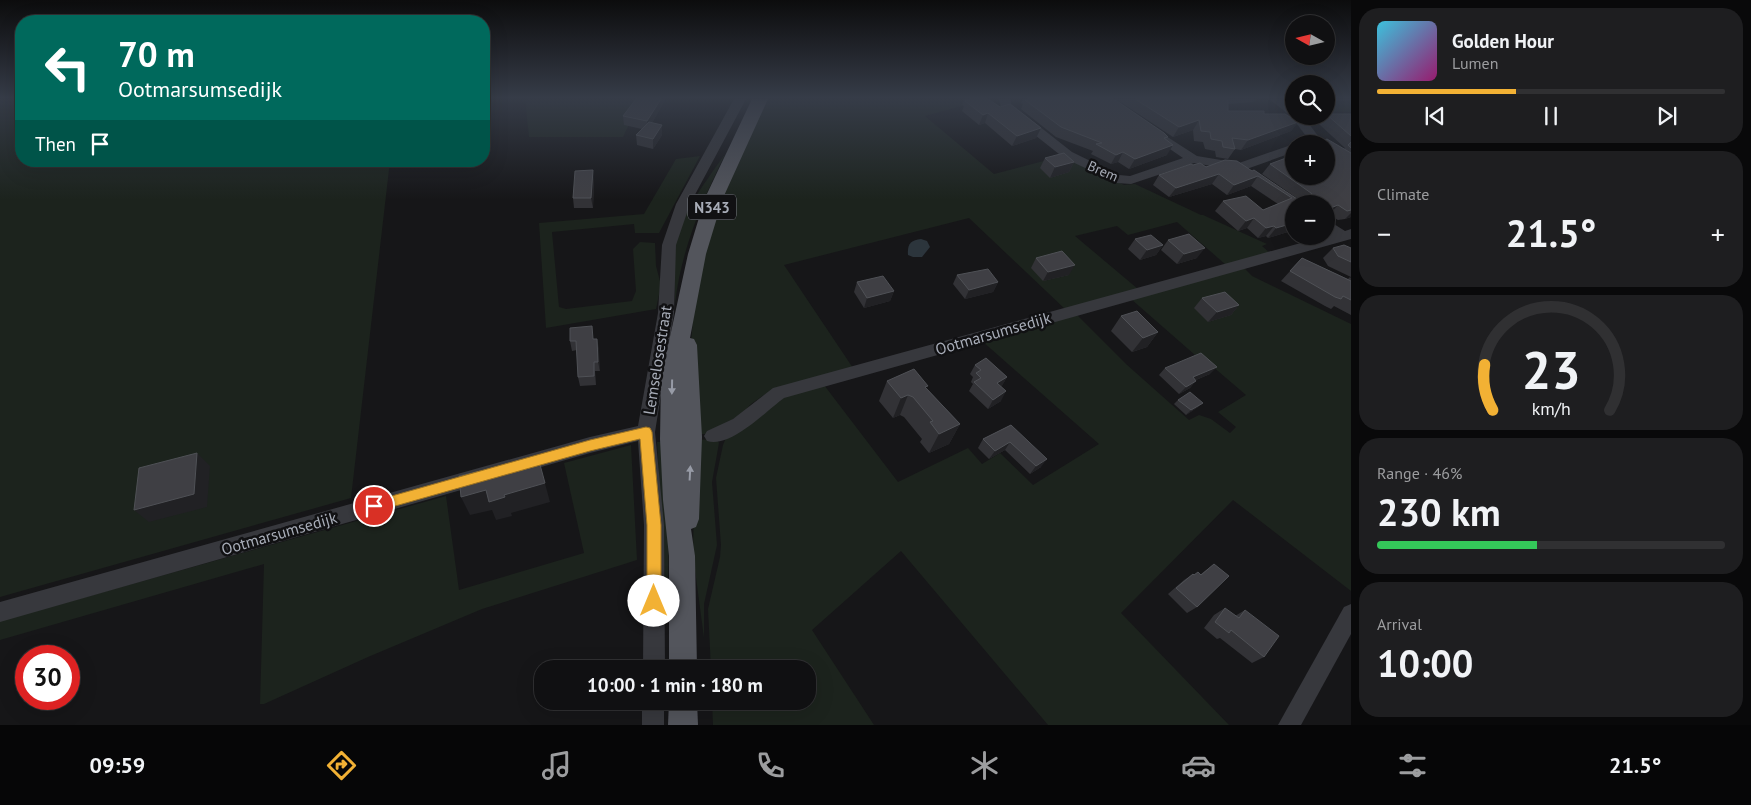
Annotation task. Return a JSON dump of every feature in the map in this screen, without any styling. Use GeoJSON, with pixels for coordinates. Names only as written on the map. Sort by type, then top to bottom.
{"type":"FeatureCollection","features":[{"type":"Feature","properties":{"kind":"main road","name":"N343"},"geometry":{"type":"LineString","coordinates":[[683,660],[682,556],[688,513],[691,437],[685,322],[697,254],[714,198],[744,133]]}},
{"type":"Feature","properties":{"kind":"main road"},"geometry":{"type":"LineString","coordinates":[[683,710],[683,725]]}},
{"type":"Feature","properties":{"kind":"street","name":"Lemselosestraat"},"geometry":{"type":"LineString","coordinates":[[654,660],[654,525],[646,432],[666,313],[669,278],[668,245],[683,204],[722,133]]}},
{"type":"Feature","properties":{"kind":"street","name":"Brem"},"geometry":{"type":"LineString","coordinates":[[1039,133],[1068,156],[1116,179],[1131,180],[1193,159]]}},
{"type":"Feature","properties":{"kind":"street","name":"Brem"},"geometry":{"type":"LineString","coordinates":[[1156,133],[1193,159],[1241,167],[1256,178]]}},
{"type":"Feature","properties":{"kind":"street","name":"Brem"},"geometry":{"type":"LineString","coordinates":[[1241,167],[1285,151]]}},
{"type":"Feature","properties":{"kind":"street"},"geometry":{"type":"LineString","coordinates":[[1335,229],[1347,235]]}},
{"type":"Feature","properties":{"kind":"street","name":"Ootmarsumsedijk"},"geometry":{"type":"LineString","coordinates":[[713,436],[733,428],[761,404],[779,393],[1347,235]]}},
{"type":"Feature","properties":{"kind":"street"},"geometry":{"type":"LineString","coordinates":[[1285,253],[1306,264]]}},
{"type":"Feature","properties":{"kind":"street","name":"Ootmarsumsedijk"},"geometry":{"type":"LineString","coordinates":[[0,612],[590,445],[646,432]]}},
{"type":"Feature","properties":{"kind":"street"},"geometry":{"type":"LineString","coordinates":[[1288,725],[1347,620]]}},
{"type":"Feature","properties":{"kind":"street"},"geometry":{"type":"LineString","coordinates":[[653,725],[654,710]]}},
{"type":"Feature","properties":{"kind":"shaded area"},"geometry":{"type":"Polygon","coordinates":[[[0,133],[15,133],[15,167],[389,167],[351,498],[0,597],[0,133]]]}},
{"type":"Feature","properties":{"kind":"shaded area"},"geometry":{"type":"Polygon","coordinates":[[[529,133],[625,133],[623,137],[529,137],[529,133]]]}},
{"type":"Feature","properties":{"kind":"shaded area"},"geometry":{"type":"Polygon","coordinates":[[[751,133],[945,133],[994,174],[1063,156],[1124,185],[1135,184],[1267,244],[1262,246],[1270,253],[1226,265],[1177,222],[1128,235],[1117,226],[1075,236],[1138,289],[1066,310],[969,218],[784,265],[853,368],[767,393],[751,404],[741,415],[705,434],[695,434],[691,343],[693,319],[706,246],[717,210],[751,133]]]}},
{"type":"Feature","properties":{"kind":"shaded area"},"geometry":{"type":"Polygon","coordinates":[[[725,154],[708,190],[687,245],[675,304],[674,252],[682,222],[695,198],[725,154]]]}},
{"type":"Feature","properties":{"kind":"shaded area"},"geometry":{"type":"Polygon","coordinates":[[[700,156],[659,233],[635,233],[634,224],[552,232],[559,307],[566,309],[632,301],[636,291],[633,249],[640,242],[655,243],[656,266],[661,285],[656,309],[546,328],[539,223],[644,214],[676,159],[700,156]]]}},
{"type":"Feature","properties":{"kind":"shaded area"},"geometry":{"type":"Polygon","coordinates":[[[921,239],[927,241],[930,247],[922,257],[908,255],[910,243],[921,239]]]}},
{"type":"Feature","properties":{"kind":"shaded area"},"geometry":{"type":"Polygon","coordinates":[[[1244,268],[1252,276],[1351,324],[1351,591],[1233,500],[1121,613],[1229,725],[1048,725],[901,551],[812,630],[874,725],[713,725],[712,710],[816,710],[816,660],[711,660],[708,609],[721,545],[716,478],[726,438],[775,400],[824,385],[898,482],[968,448],[982,464],[1000,453],[1033,485],[1099,444],[982,341],[1076,314],[1126,364],[1189,420],[1199,415],[1211,419],[1230,433],[1236,427],[1218,412],[1246,395],[1198,354],[1195,355],[1131,299],[1244,268]]]}},
{"type":"Feature","properties":{"kind":"shaded area"},"geometry":{"type":"Polygon","coordinates":[[[717,439],[719,443],[712,482],[717,545],[704,604],[704,638],[693,555],[695,440],[717,439]]]}},
{"type":"Feature","properties":{"kind":"shaded area"},"geometry":{"type":"Polygon","coordinates":[[[657,442],[666,442],[671,446],[667,623],[657,442]]]}},
{"type":"Feature","properties":{"kind":"shaded area"},"geometry":{"type":"Polygon","coordinates":[[[631,445],[637,560],[482,609],[368,657],[264,704],[260,704],[264,564],[0,640],[0,621],[446,496],[459,590],[584,553],[564,463],[631,445]]]}},
{"type":"Feature","properties":{"kind":"building"},"geometry":{"type":"Polygon","coordinates":[[[638,133],[657,133],[653,139],[636,135],[638,133]]]}},
{"type":"Feature","properties":{"kind":"building"},"geometry":{"type":"Polygon","coordinates":[[[1013,133],[1026,133],[1017,136],[1013,133]]]}},
{"type":"Feature","properties":{"kind":"building"},"geometry":{"type":"Polygon","coordinates":[[[1076,133],[1164,133],[1168,137],[1164,138],[1173,145],[1135,159],[1123,152],[1116,155],[1096,144],[1102,143],[1076,133]]]}},
{"type":"Feature","properties":{"kind":"building"},"geometry":{"type":"Polygon","coordinates":[[[1210,133],[1268,133],[1248,140],[1232,138],[1235,149],[1223,147],[1222,141],[1211,139],[1210,133]]]}},
{"type":"Feature","properties":{"kind":"building"},"geometry":{"type":"Polygon","coordinates":[[[1335,144],[1351,153],[1351,210],[1347,211],[1338,205],[1335,206],[1335,195],[1312,195],[1300,185],[1335,185],[1335,144]]]}},
{"type":"Feature","properties":{"kind":"building"},"geometry":{"type":"Polygon","coordinates":[[[1064,153],[1074,162],[1055,167],[1045,158],[1064,153]]]}},
{"type":"Feature","properties":{"kind":"building"},"geometry":{"type":"Polygon","coordinates":[[[1285,158],[1285,175],[1270,164],[1285,158]]]}},
{"type":"Feature","properties":{"kind":"building"},"geometry":{"type":"Polygon","coordinates":[[[1225,160],[1237,161],[1252,171],[1254,170],[1291,195],[1287,195],[1258,176],[1234,185],[1219,174],[1176,188],[1159,175],[1191,164],[1200,163],[1206,167],[1225,160]]]}},
{"type":"Feature","properties":{"kind":"building"},"geometry":{"type":"Polygon","coordinates":[[[593,170],[591,198],[573,198],[575,171],[593,170]]]}},
{"type":"Feature","properties":{"kind":"building"},"geometry":{"type":"Polygon","coordinates":[[[1246,196],[1263,210],[1285,201],[1285,226],[1266,228],[1254,218],[1246,221],[1223,201],[1246,196]]]}},
{"type":"Feature","properties":{"kind":"building"},"geometry":{"type":"Polygon","coordinates":[[[1189,234],[1205,248],[1184,254],[1168,240],[1189,234]]]}},
{"type":"Feature","properties":{"kind":"building"},"geometry":{"type":"Polygon","coordinates":[[[1151,235],[1163,245],[1147,250],[1135,239],[1151,235]]]}},
{"type":"Feature","properties":{"kind":"building"},"geometry":{"type":"Polygon","coordinates":[[[1344,245],[1351,248],[1351,262],[1338,256],[1333,248],[1344,245]]]}},
{"type":"Feature","properties":{"kind":"building"},"geometry":{"type":"Polygon","coordinates":[[[1062,251],[1075,265],[1048,272],[1036,258],[1062,251]]]}},
{"type":"Feature","properties":{"kind":"building"},"geometry":{"type":"Polygon","coordinates":[[[1302,258],[1351,281],[1351,300],[1343,296],[1341,299],[1335,297],[1290,271],[1302,258]]]}},
{"type":"Feature","properties":{"kind":"building"},"geometry":{"type":"Polygon","coordinates":[[[988,269],[998,282],[969,290],[957,275],[988,269]]]}},
{"type":"Feature","properties":{"kind":"building"},"geometry":{"type":"Polygon","coordinates":[[[883,276],[894,291],[867,298],[857,282],[883,276]]]}},
{"type":"Feature","properties":{"kind":"building"},"geometry":{"type":"Polygon","coordinates":[[[1225,292],[1239,305],[1217,312],[1202,298],[1225,292]]]}},
{"type":"Feature","properties":{"kind":"building"},"geometry":{"type":"Polygon","coordinates":[[[1137,311],[1158,332],[1143,338],[1121,316],[1137,311]]]}},
{"type":"Feature","properties":{"kind":"building"},"geometry":{"type":"Polygon","coordinates":[[[592,326],[593,339],[597,339],[598,362],[594,362],[594,376],[578,377],[576,341],[570,341],[570,328],[592,326]]]}},
{"type":"Feature","properties":{"kind":"building"},"geometry":{"type":"Polygon","coordinates":[[[1201,353],[1217,367],[1193,377],[1196,381],[1186,387],[1165,368],[1201,353]]]}},
{"type":"Feature","properties":{"kind":"building"},"geometry":{"type":"Polygon","coordinates":[[[986,358],[1007,377],[997,383],[1006,391],[993,400],[974,382],[981,378],[976,373],[981,370],[975,365],[986,358]]]}},
{"type":"Feature","properties":{"kind":"building"},"geometry":{"type":"Polygon","coordinates":[[[914,369],[928,386],[925,387],[960,424],[939,434],[930,422],[933,421],[913,397],[908,395],[901,398],[887,381],[914,369]]]}},
{"type":"Feature","properties":{"kind":"building"},"geometry":{"type":"Polygon","coordinates":[[[1190,392],[1203,403],[1191,410],[1178,400],[1190,392]]]}},
{"type":"Feature","properties":{"kind":"building"},"geometry":{"type":"Polygon","coordinates":[[[1011,425],[1047,459],[1036,466],[1010,442],[995,451],[983,439],[1011,425]]]}},
{"type":"Feature","properties":{"kind":"building"},"geometry":{"type":"Polygon","coordinates":[[[197,453],[194,494],[134,510],[139,468],[197,453]]]}},
{"type":"Feature","properties":{"kind":"building"},"geometry":{"type":"Polygon","coordinates":[[[539,461],[545,483],[504,495],[505,497],[489,502],[486,490],[461,497],[459,476],[480,471],[481,478],[539,461]]]}},
{"type":"Feature","properties":{"kind":"building"},"geometry":{"type":"Polygon","coordinates":[[[1214,564],[1229,576],[1197,607],[1176,588],[1193,574],[1198,572],[1201,575],[1214,564]]]}},
{"type":"Feature","properties":{"kind":"building"},"geometry":{"type":"Polygon","coordinates":[[[1225,608],[1239,618],[1245,610],[1279,636],[1264,657],[1231,630],[1229,633],[1215,622],[1225,608]]]}},
{"type":"Feature","properties":{"kind":"route"},"geometry":{"type":"LineString","coordinates":[[374,506],[590,445],[646,432],[654,525],[654,601]]}}]}
